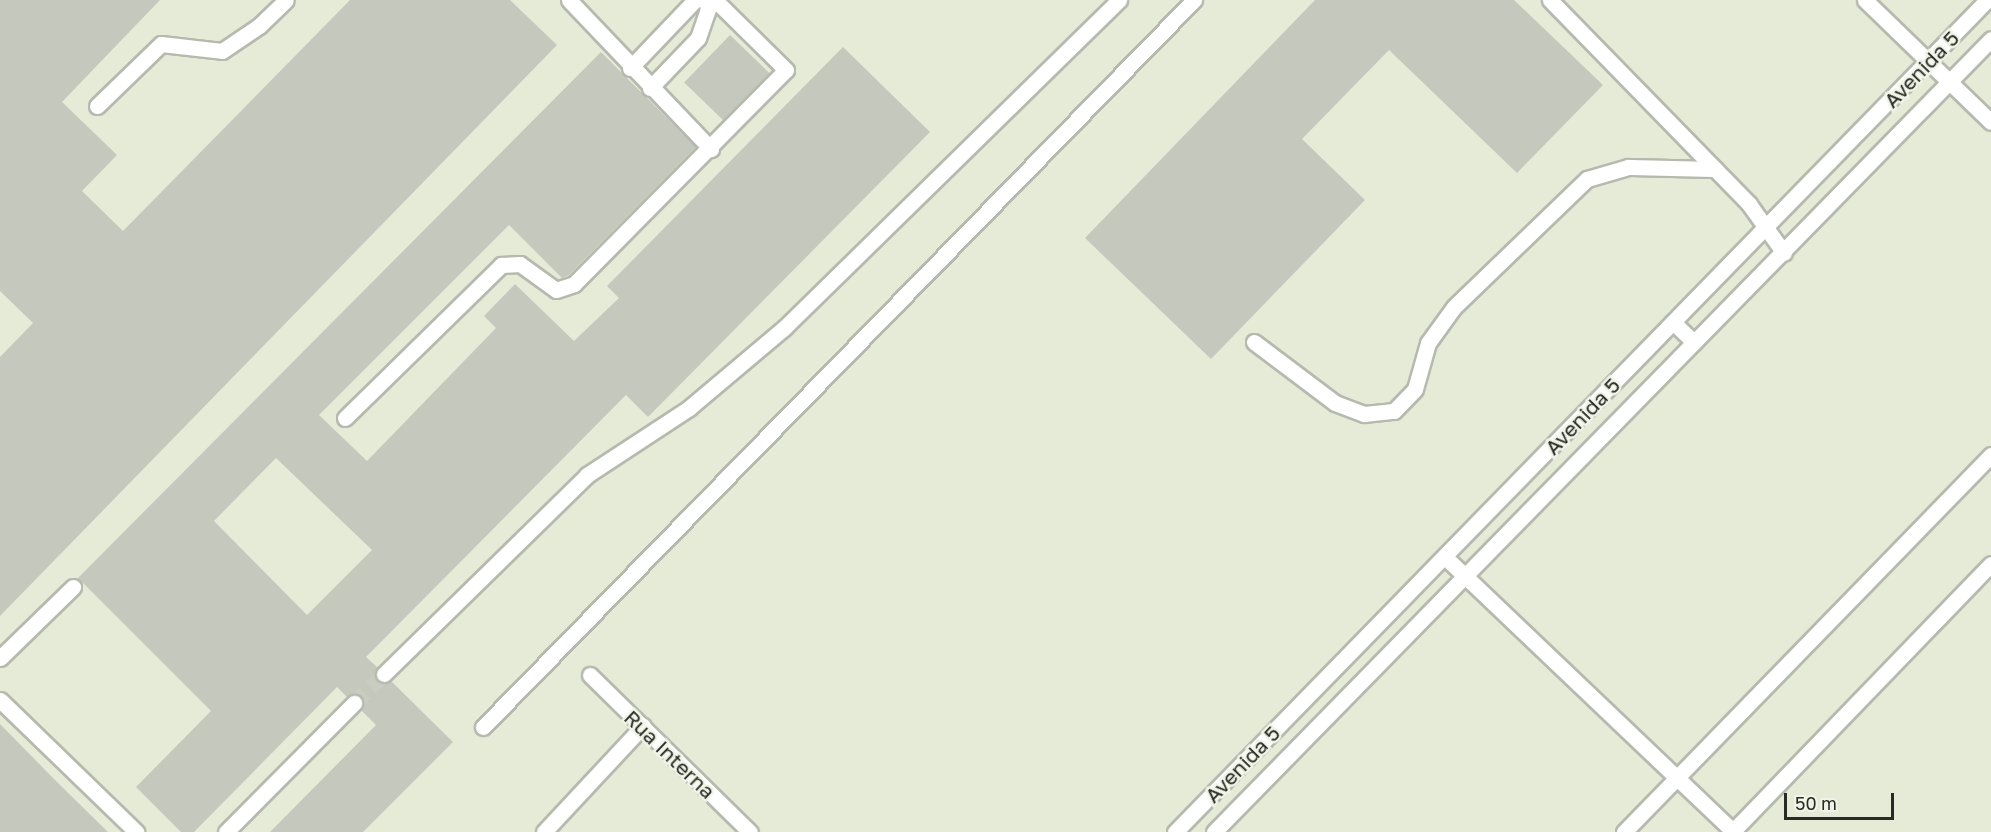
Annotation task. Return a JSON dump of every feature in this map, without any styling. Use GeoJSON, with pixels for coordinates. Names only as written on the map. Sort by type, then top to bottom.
{"type":"FeatureCollection","features":[{"type":"Feature","properties":{"kind":"lane"},"geometry":{"type":"LineString","coordinates":[[97,106],[160,44],[222,51],[259,26],[286,0]]}},
{"type":"Feature","properties":{"kind":"lane"},"geometry":{"type":"LineString","coordinates":[[569,0],[630,68],[711,149]]}},
{"type":"Feature","properties":{"kind":"lane"},"geometry":{"type":"LineString","coordinates":[[630,68],[695,0]]}},
{"type":"Feature","properties":{"kind":"lane"},"geometry":{"type":"LineString","coordinates":[[650,88],[698,38],[708,9],[706,0]]}},
{"type":"Feature","properties":{"kind":"lane"},"geometry":{"type":"LineString","coordinates":[[345,418],[501,265],[515,262],[556,290],[566,289],[711,149],[786,70],[715,0]]}},
{"type":"Feature","properties":{"kind":"lane"},"geometry":{"type":"LineString","coordinates":[[384,674],[587,475],[696,403],[784,328],[1119,0]]}},
{"type":"Feature","properties":{"kind":"lane"},"geometry":{"type":"LineString","coordinates":[[483,727],[1194,0]]}},
{"type":"Feature","properties":{"kind":"lane"},"geometry":{"type":"LineString","coordinates":[[1550,0],[1715,169],[1766,228],[1784,253]]}},
{"type":"Feature","properties":{"kind":"lane"},"geometry":{"type":"LineString","coordinates":[[1865,0],[1991,122]]}},
{"type":"Feature","properties":{"kind":"lane","name":"Avenida 5"},"geometry":{"type":"LineString","coordinates":[[1176,832],[1987,0]]}},
{"type":"Feature","properties":{"kind":"lane","name":"Avenida 5"},"geometry":{"type":"LineString","coordinates":[[1219,827],[1632,404],[1784,253],[1991,39]]}},
{"type":"Feature","properties":{"kind":"lane"},"geometry":{"type":"LineString","coordinates":[[1254,342],[1335,403],[1364,414],[1394,411],[1412,394],[1428,343],[1454,307],[1587,179],[1628,167],[1715,169]]}},
{"type":"Feature","properties":{"kind":"lane"},"geometry":{"type":"LineString","coordinates":[[1673,322],[1694,342]]}},
{"type":"Feature","properties":{"kind":"lane"},"geometry":{"type":"LineString","coordinates":[[1611,386],[1632,404]]}},
{"type":"Feature","properties":{"kind":"lane"},"geometry":{"type":"LineString","coordinates":[[1624,832],[1991,455]]}},
{"type":"Feature","properties":{"kind":"lane"},"geometry":{"type":"LineString","coordinates":[[1445,557],[1734,832],[1991,564]]}},
{"type":"Feature","properties":{"kind":"lane"},"geometry":{"type":"LineString","coordinates":[[0,658],[74,587]]}},
{"type":"Feature","properties":{"kind":"lane","name":"Rua Interna"},"geometry":{"type":"LineString","coordinates":[[590,675],[750,832]]}},
{"type":"Feature","properties":{"kind":"lane"},"geometry":{"type":"LineString","coordinates":[[0,700],[136,832]]}},
{"type":"Feature","properties":{"kind":"lane"},"geometry":{"type":"LineString","coordinates":[[226,832],[354,703]]}},
{"type":"Feature","properties":{"kind":"lane"},"geometry":{"type":"LineString","coordinates":[[544,832],[643,726]]}},
{"type":"Feature","properties":{"kind":"lane"},"geometry":{"type":"LineString","coordinates":[[1205,802],[1219,827]]}},
{"type":"Feature","properties":{"kind":"shaded area"},"geometry":{"type":"Polygon","coordinates":[[[0,0],[1991,0],[1991,832],[0,832],[0,0]]]}},
{"type":"Feature","properties":{"kind":"building"},"geometry":{"type":"Polygon","coordinates":[[[0,0],[160,0],[62,102],[117,155],[82,191],[123,231],[350,0],[510,0],[557,45],[0,616],[0,357],[33,323],[0,291],[0,0]]]}},
{"type":"Feature","properties":{"kind":"building"},"geometry":{"type":"Polygon","coordinates":[[[1315,0],[1514,0],[1603,85],[1517,173],[1389,50],[1302,139],[1365,200],[1211,359],[1085,238],[1315,0]]]}},
{"type":"Feature","properties":{"kind":"building"},"geometry":{"type":"Polygon","coordinates":[[[730,35],[770,73],[724,121],[684,82],[730,35]]]}},
{"type":"Feature","properties":{"kind":"building"},"geometry":{"type":"Polygon","coordinates":[[[843,47],[930,132],[648,417],[626,395],[366,657],[377,667],[378,681],[391,681],[453,742],[363,832],[270,832],[376,725],[361,710],[360,696],[347,697],[337,687],[194,832],[181,832],[136,787],[211,711],[78,578],[601,52],[696,147],[569,275],[562,278],[509,225],[319,415],[367,461],[496,328],[484,316],[515,284],[574,341],[619,298],[607,286],[843,47]],[[276,458],[214,521],[307,615],[372,550],[276,458]]]}},
{"type":"Feature","properties":{"kind":"building"},"geometry":{"type":"Polygon","coordinates":[[[0,724],[56,781],[108,832],[0,832],[0,724]]]}},
{"type":"Feature","properties":{"kind":"tunnel"},"geometry":{"type":"LineString","coordinates":[[354,703],[384,674]]}}]}
